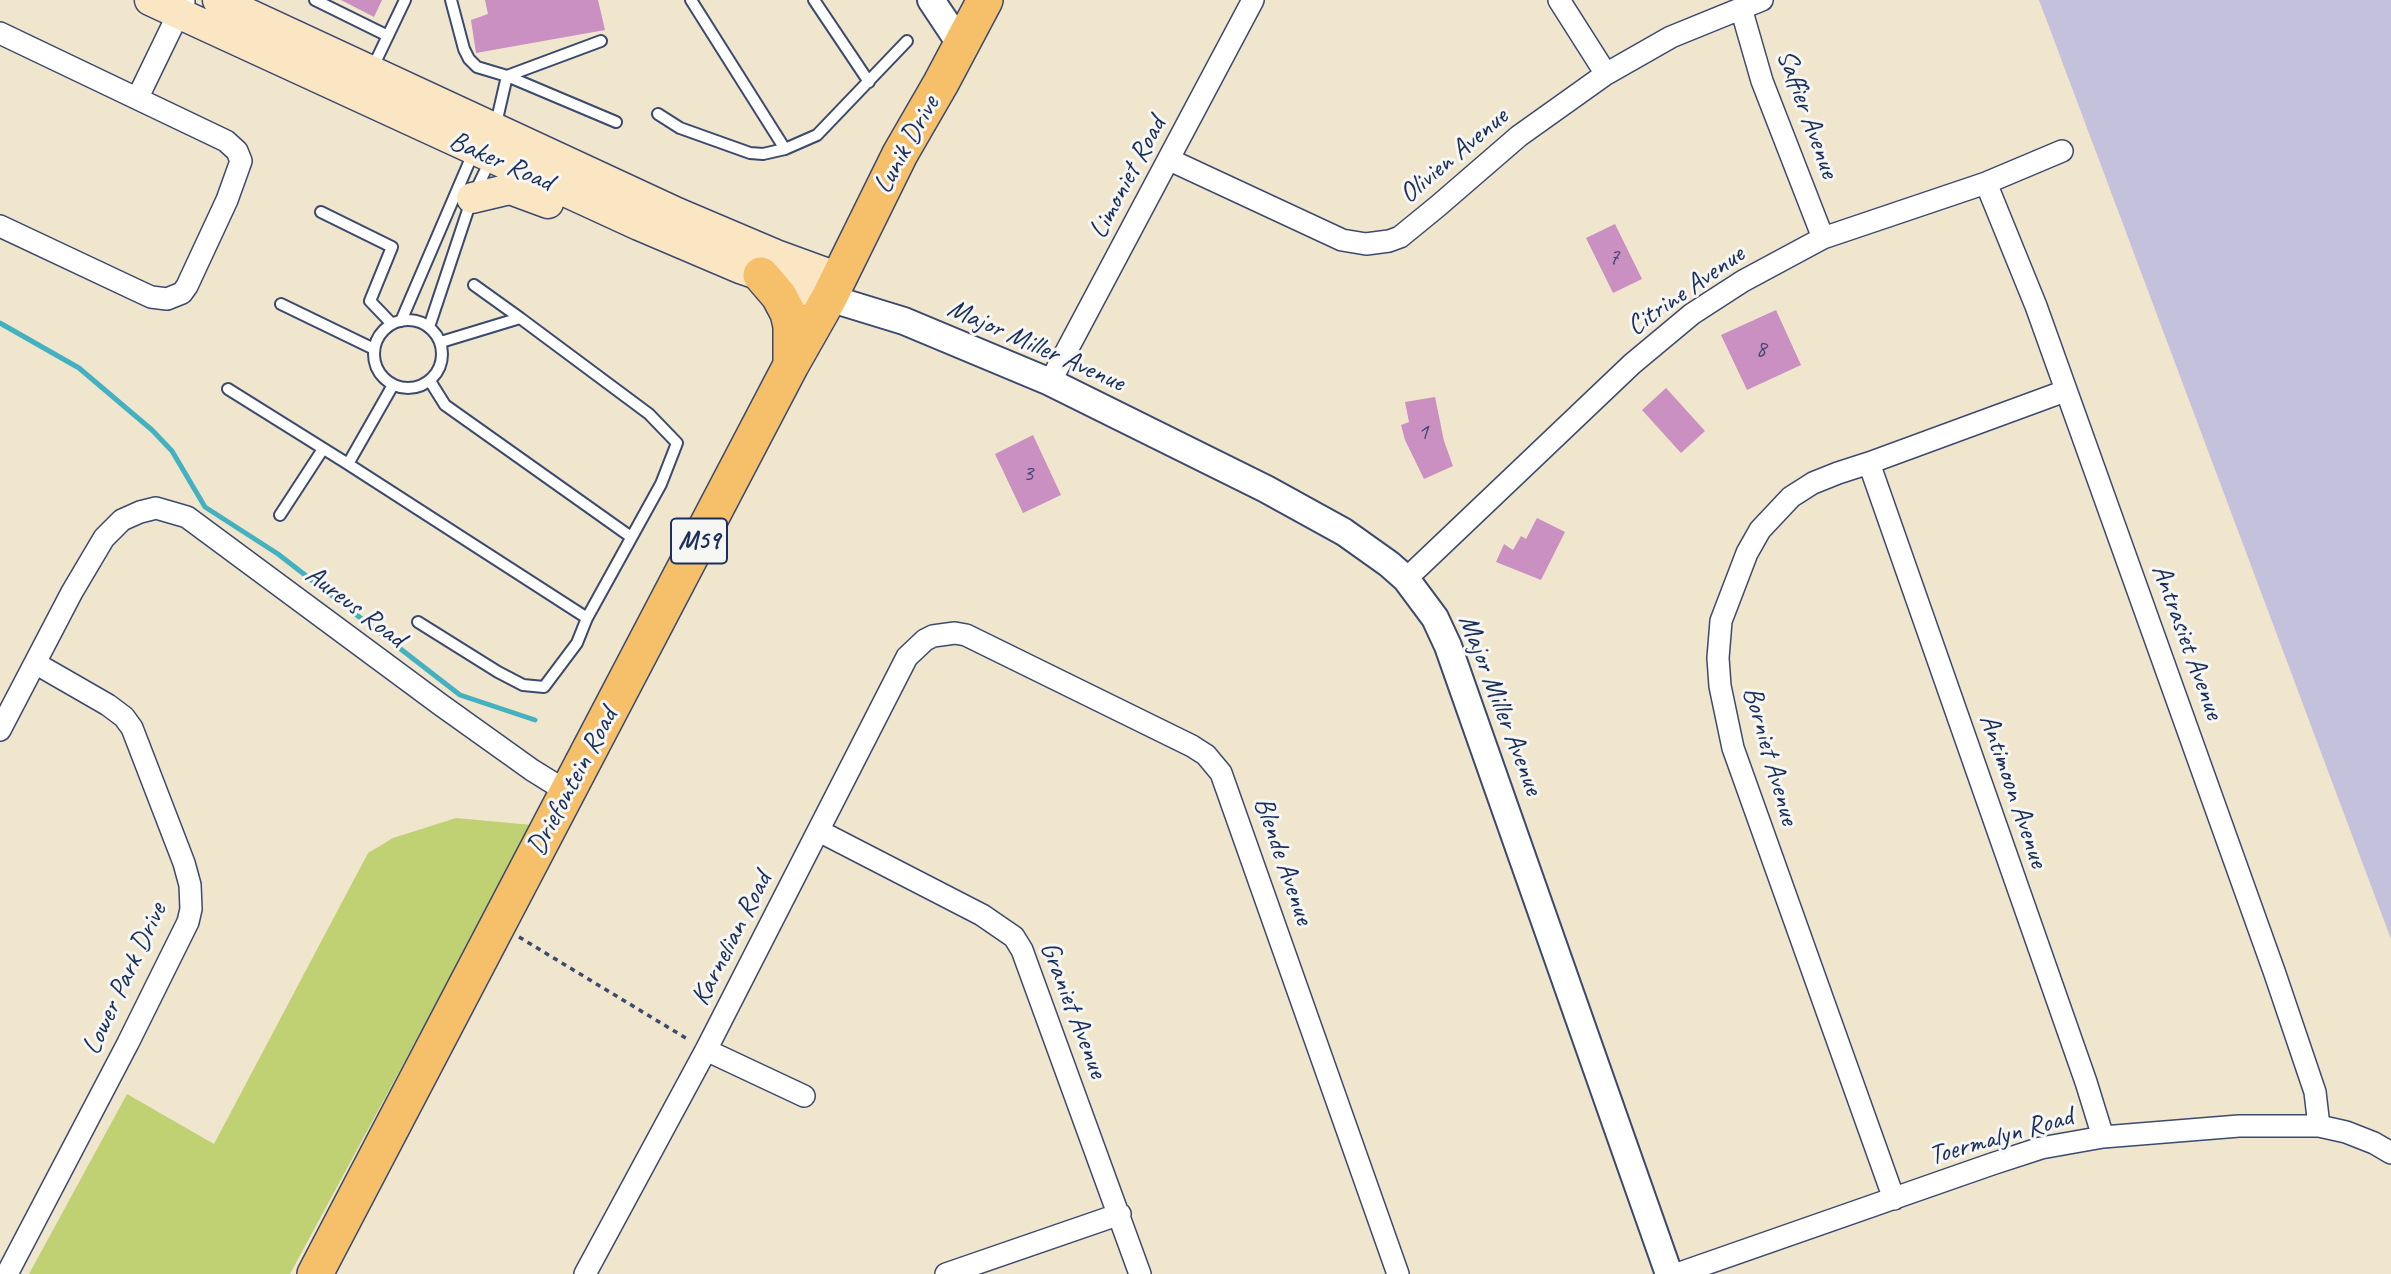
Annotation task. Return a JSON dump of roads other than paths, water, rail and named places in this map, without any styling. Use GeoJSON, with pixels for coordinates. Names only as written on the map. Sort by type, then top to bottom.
{"type":"FeatureCollection","features":[{"type":"Feature","properties":{"kind":"main road","name":"Baker Road"},"geometry":{"type":"LineString","coordinates":[[150,0],[182,7],[488,138],[677,213],[776,256],[833,289]]}},
{"type":"Feature","properties":{"kind":"main road","name":"Baker Road"},"geometry":{"type":"LineString","coordinates":[[218,0],[371,72],[639,225],[761,275],[833,289]]}},
{"type":"Feature","properties":{"kind":"main road","name":"Lunik Drive"},"geometry":{"type":"LineString","coordinates":[[833,289],[900,154],[985,0]]}},
{"type":"Feature","properties":{"kind":"main road"},"geometry":{"type":"LineString","coordinates":[[472,198],[510,190],[533,196],[595,222],[639,225]]}},
{"type":"Feature","properties":{"kind":"main road"},"geometry":{"type":"LineString","coordinates":[[761,275],[779,296],[788,313],[791,326],[791,365]]}},
{"type":"Feature","properties":{"kind":"main road","name":"Driefontein Road"},"geometry":{"type":"LineString","coordinates":[[315,1274],[833,289]]}},
{"type":"Feature","properties":{"kind":"street"},"geometry":{"type":"LineString","coordinates":[[931,0],[961,45]]}},
{"type":"Feature","properties":{"kind":"street","name":"Limoniet Road"},"geometry":{"type":"LineString","coordinates":[[1050,382],[1253,0]]}},
{"type":"Feature","properties":{"kind":"street"},"geometry":{"type":"LineString","coordinates":[[1559,0],[1606,74]]}},
{"type":"Feature","properties":{"kind":"street","name":"Olivien Avenue"},"geometry":{"type":"LineString","coordinates":[[1170,160],[1342,240],[1376,243],[1399,237],[1519,136],[1606,74],[1671,37],[1762,0]]}},
{"type":"Feature","properties":{"kind":"street"},"geometry":{"type":"LineString","coordinates":[[138,97],[182,7]]}},
{"type":"Feature","properties":{"kind":"street","name":"Saffier Avenue"},"geometry":{"type":"LineString","coordinates":[[1741,8],[1762,81],[1824,238]]}},
{"type":"Feature","properties":{"kind":"street"},"geometry":{"type":"LineString","coordinates":[[0,33],[226,141],[237,151],[241,162],[193,275],[182,293],[167,299],[151,297],[0,226]]}},
{"type":"Feature","properties":{"kind":"street","name":"Citrine Avenue"},"geometry":{"type":"LineString","coordinates":[[1406,579],[1632,364],[1692,314],[1743,281],[1824,238],[1986,183],[2062,151]]}},
{"type":"Feature","properties":{"kind":"street","name":"Antrasiet Avenue"},"geometry":{"type":"LineString","coordinates":[[1986,183],[2036,306],[2309,1070],[2319,1126]]}},
{"type":"Feature","properties":{"kind":"street","name":"Major Miller Avenue"},"geometry":{"type":"LineString","coordinates":[[833,289],[1050,382],[1266,489],[1345,532],[1406,579],[1435,618],[1448,646],[1669,1274]]}},
{"type":"Feature","properties":{"kind":"street","name":"Borniet Avenue"},"geometry":{"type":"LineString","coordinates":[[1894,1199],[1733,748],[1724,714],[1718,636],[1727,601],[1746,553],[1760,530],[1791,497],[1813,483],[2065,391]]}},
{"type":"Feature","properties":{"kind":"street","name":"Antimoon Avenue"},"geometry":{"type":"LineString","coordinates":[[1869,463],[2103,1137]]}},
{"type":"Feature","properties":{"kind":"street","name":"Aureus Road"},"geometry":{"type":"LineString","coordinates":[[35,663],[104,538],[122,520],[156,508],[187,517],[440,705],[569,793]]}},
{"type":"Feature","properties":{"kind":"street","name":"Blende Avenue"},"geometry":{"type":"LineString","coordinates":[[933,636],[955,633],[966,635],[1192,746],[1206,755],[1221,773],[1398,1274]]}},
{"type":"Feature","properties":{"kind":"street","name":"Karnelian Road"},"geometry":{"type":"LineString","coordinates":[[585,1274],[706,1050],[907,657],[917,646],[933,636]]}},
{"type":"Feature","properties":{"kind":"street"},"geometry":{"type":"LineString","coordinates":[[0,730],[35,663]]}},
{"type":"Feature","properties":{"kind":"street","name":"Lower Park Drive"},"geometry":{"type":"LineString","coordinates":[[7,1274],[128,1043],[188,922],[191,909],[190,885],[184,863],[132,729],[124,717],[108,705],[35,663]]}},
{"type":"Feature","properties":{"kind":"street","name":"Graniet Avenue"},"geometry":{"type":"LineString","coordinates":[[819,831],[982,915],[1014,937],[1022,950],[1140,1274]]}},
{"type":"Feature","properties":{"kind":"street"},"geometry":{"type":"LineString","coordinates":[[706,1050],[804,1096]]}},
{"type":"Feature","properties":{"kind":"street","name":"Toermalyn Road"},"geometry":{"type":"LineString","coordinates":[[1677,1274],[2041,1148],[2103,1137],[2239,1126],[2319,1126],[2374,1143],[2391,1153]]}},
{"type":"Feature","properties":{"kind":"street"},"geometry":{"type":"LineString","coordinates":[[946,1274],[1120,1214]]}},
{"type":"Feature","properties":{"kind":"lane"},"geometry":{"type":"LineString","coordinates":[[315,0],[388,37]]}},
{"type":"Feature","properties":{"kind":"lane"},"geometry":{"type":"LineString","coordinates":[[371,72],[405,0]]}},
{"type":"Feature","properties":{"kind":"lane"},"geometry":{"type":"LineString","coordinates":[[451,0],[469,59],[477,67],[507,76],[616,122]]}},
{"type":"Feature","properties":{"kind":"lane"},"geometry":{"type":"LineString","coordinates":[[691,0],[785,149]]}},
{"type":"Feature","properties":{"kind":"lane"},"geometry":{"type":"LineString","coordinates":[[814,0],[869,82]]}},
{"type":"Feature","properties":{"kind":"lane"},"geometry":{"type":"LineString","coordinates":[[507,76],[600,41]]}},
{"type":"Feature","properties":{"kind":"lane"},"geometry":{"type":"LineString","coordinates":[[658,114],[680,128],[750,153],[763,154],[785,149],[817,135],[906,41]]}},
{"type":"Feature","properties":{"kind":"lane"},"geometry":{"type":"LineString","coordinates":[[429,327],[472,198],[507,76]]}},
{"type":"Feature","properties":{"kind":"lane"},"geometry":{"type":"LineString","coordinates":[[397,322],[488,138]]}},
{"type":"Feature","properties":{"kind":"lane"},"geometry":{"type":"LineString","coordinates":[[321,212],[392,247],[370,301],[397,322]]}},
{"type":"Feature","properties":{"kind":"lane"},"geometry":{"type":"LineString","coordinates":[[418,622],[523,685],[544,687],[577,643],[587,618],[661,484],[677,443],[649,414],[474,285]]}},
{"type":"Feature","properties":{"kind":"lane"},"geometry":{"type":"LineString","coordinates":[[281,304],[374,349]]}},
{"type":"Feature","properties":{"kind":"lane"},"geometry":{"type":"LineString","coordinates":[[441,342],[520,318]]}},
{"type":"Feature","properties":{"kind":"lane"},"geometry":{"type":"LineString","coordinates":[[411,320],[429,327],[441,342],[442,363],[430,381],[412,388],[393,385],[378,370],[374,360],[374,349],[383,330],[397,322],[411,320]]}},
{"type":"Feature","properties":{"kind":"lane"},"geometry":{"type":"LineString","coordinates":[[430,381],[445,405],[631,537]]}},
{"type":"Feature","properties":{"kind":"lane"},"geometry":{"type":"LineString","coordinates":[[348,464],[393,385]]}},
{"type":"Feature","properties":{"kind":"lane"},"geometry":{"type":"LineString","coordinates":[[228,389],[587,618]]}},
{"type":"Feature","properties":{"kind":"lane"},"geometry":{"type":"LineString","coordinates":[[280,515],[323,449]]}},
{"type":"Feature","properties":{"kind":"waterway"},"geometry":{"type":"LineString","coordinates":[[0,323],[79,368],[152,430],[172,451],[205,507],[278,554],[460,695],[535,720]]}}]}
